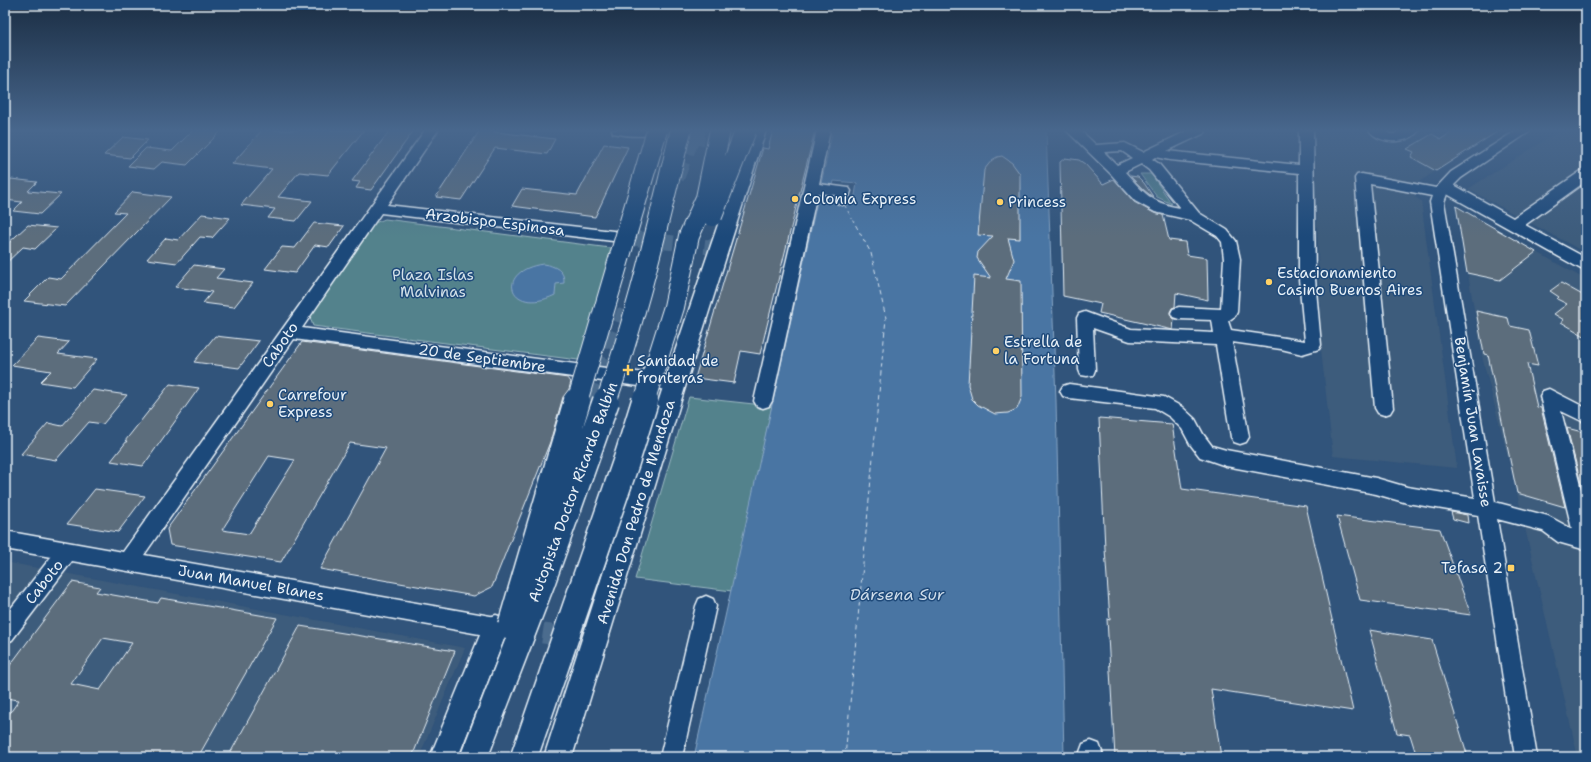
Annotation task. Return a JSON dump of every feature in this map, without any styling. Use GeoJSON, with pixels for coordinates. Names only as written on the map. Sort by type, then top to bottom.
{"type":"FeatureCollection","features":[{"type":"Feature","properties":{"kind":"highway"},"geometry":{"type":"LineString","coordinates":[[474,757],[575,403],[615,277],[641,166]]}},
{"type":"Feature","properties":{"kind":"highway","name":"Autopista Doctor Ricardo Balbín"},"geometry":{"type":"LineString","coordinates":[[474,757],[542,581],[622,357],[642,288],[673,166]]}},
{"type":"Feature","properties":{"kind":"highway"},"geometry":{"type":"LineString","coordinates":[[524,757],[626,462],[674,307],[689,236],[701,166]]}},
{"type":"Feature","properties":{"kind":"highway"},"geometry":{"type":"LineString","coordinates":[[689,236],[706,198],[713,166]]}},
{"type":"Feature","properties":{"kind":"highway"},"geometry":{"type":"LineString","coordinates":[[674,307],[733,166]]}},
{"type":"Feature","properties":{"kind":"main road","name":"Avenida Don Pedro de Mendoza"},"geometry":{"type":"LineString","coordinates":[[558,757],[675,384],[746,166]]}},
{"type":"Feature","properties":{"kind":"main road"},"geometry":{"type":"LineString","coordinates":[[444,757],[496,627]]}},
{"type":"Feature","properties":{"kind":"street","name":"Caboto"},"geometry":{"type":"LineString","coordinates":[[129,560],[406,166]]}},
{"type":"Feature","properties":{"kind":"street"},"geometry":{"type":"LineString","coordinates":[[763,401],[816,166]]}},
{"type":"Feature","properties":{"kind":"street"},"geometry":{"type":"LineString","coordinates":[[1110,166],[1140,198],[1160,209],[1194,216]]}},
{"type":"Feature","properties":{"kind":"street"},"geometry":{"type":"LineString","coordinates":[[1116,171],[1127,166]]}},
{"type":"Feature","properties":{"kind":"street"},"geometry":{"type":"LineString","coordinates":[[1087,370],[1085,318],[1130,335],[1210,339],[1223,328],[1229,312],[1232,259],[1230,244],[1222,233],[1194,216],[1153,166]]}},
{"type":"Feature","properties":{"kind":"street"},"geometry":{"type":"LineString","coordinates":[[1264,166],[1307,170]]}},
{"type":"Feature","properties":{"kind":"street"},"geometry":{"type":"LineString","coordinates":[[1179,314],[1223,328],[1226,334],[1235,337],[1281,343],[1292,347],[1302,348],[1313,345],[1307,279],[1307,166]]}},
{"type":"Feature","properties":{"kind":"street"},"geometry":{"type":"LineString","coordinates":[[1442,190],[1456,175],[1471,166]]}},
{"type":"Feature","properties":{"kind":"street"},"geometry":{"type":"LineString","coordinates":[[1514,225],[1586,174]]}},
{"type":"Feature","properties":{"kind":"street"},"geometry":{"type":"LineString","coordinates":[[1384,408],[1362,178],[1442,190],[1514,225],[1586,265]]}},
{"type":"Feature","properties":{"kind":"street"},"geometry":{"type":"LineString","coordinates":[[811,188],[844,191],[842,200]]}},
{"type":"Feature","properties":{"kind":"street","name":"Benjamín Juan Lavaisse"},"geometry":{"type":"LineString","coordinates":[[1442,190],[1437,202],[1526,757]]}},
{"type":"Feature","properties":{"kind":"street","name":"Arzobispo Espinosa"},"geometry":{"type":"LineString","coordinates":[[376,208],[613,236]]}},
{"type":"Feature","properties":{"kind":"street"},"geometry":{"type":"LineString","coordinates":[[1223,328],[1240,437]]}},
{"type":"Feature","properties":{"kind":"street","name":"20 de Septiembre"},"geometry":{"type":"LineString","coordinates":[[289,332],[675,384]]}},
{"type":"Feature","properties":{"kind":"street"},"geometry":{"type":"LineString","coordinates":[[1069,391],[1158,402],[1176,412],[1189,424],[1196,439],[1206,452],[1226,458],[1376,486],[1407,496],[1487,508],[1548,524],[1565,536],[1585,541],[1549,396],[1586,416]]}},
{"type":"Feature","properties":{"kind":"street","name":"Juan Manuel Blanes"},"geometry":{"type":"LineString","coordinates":[[5,540],[129,560],[496,627]]}},
{"type":"Feature","properties":{"kind":"street","name":"Caboto"},"geometry":{"type":"LineString","coordinates":[[5,633],[68,550]]}},
{"type":"Feature","properties":{"kind":"street"},"geometry":{"type":"LineString","coordinates":[[671,757],[706,606]]}},
{"type":"Feature","properties":{"kind":"shaded area"},"geometry":{"type":"Polygon","coordinates":[[[1315,166],[1444,166],[1414,185],[1415,197],[1421,201],[1457,468],[1333,456],[1321,349],[1315,166]]]}},
{"type":"Feature","properties":{"kind":"shaded area"},"geometry":{"type":"Polygon","coordinates":[[[1505,166],[1586,166],[1586,253],[1468,189],[1505,166]]]}},
{"type":"Feature","properties":{"kind":"shaded area"},"geometry":{"type":"Polygon","coordinates":[[[1463,210],[1586,280],[1586,757],[1578,757],[1517,493],[1483,360],[1457,211],[1463,210]]]}},
{"type":"Feature","properties":{"kind":"shaded area"},"geometry":{"type":"Polygon","coordinates":[[[5,562],[465,648],[419,757],[5,757],[5,562]]]}},
{"type":"Feature","properties":{"kind":"green space"},"geometry":{"type":"Polygon","coordinates":[[[1140,174],[1151,174],[1172,204],[1157,197],[1140,174]]]}},
{"type":"Feature","properties":{"kind":"green space","name":"Plaza Islas Malvinas"},"geometry":{"type":"Polygon","coordinates":[[[385,219],[618,249],[586,361],[313,326],[310,317],[372,224],[385,219]]]}},
{"type":"Feature","properties":{"kind":"green space"},"geometry":{"type":"Polygon","coordinates":[[[689,397],[772,406],[732,591],[635,579],[689,397]]]}},
{"type":"Feature","properties":{"kind":"water","name":"Dársena Sur"},"geometry":{"type":"Polygon","coordinates":[[[825,166],[1047,166],[1056,401],[1064,757],[694,757],[819,193],[831,195],[830,199],[854,201],[857,183],[834,181],[833,185],[821,184],[825,166]]]}},
{"type":"Feature","properties":{"kind":"water"},"geometry":{"type":"Polygon","coordinates":[[[543,264],[555,267],[563,275],[564,283],[556,284],[555,295],[540,300],[527,300],[518,297],[513,290],[513,283],[517,275],[527,268],[543,264]]]}},
{"type":"Feature","properties":{"kind":"building"},"geometry":{"type":"Polygon","coordinates":[[[128,166],[158,166],[154,169],[128,166]]]}},
{"type":"Feature","properties":{"kind":"building"},"geometry":{"type":"Polygon","coordinates":[[[244,166],[336,166],[328,175],[299,172],[278,197],[312,201],[296,221],[268,218],[275,209],[241,205],[272,169],[244,166]]]}},
{"type":"Feature","properties":{"kind":"building"},"geometry":{"type":"Polygon","coordinates":[[[364,166],[389,166],[371,190],[356,188],[360,182],[352,181],[364,166]]]}},
{"type":"Feature","properties":{"kind":"building"},"geometry":{"type":"Polygon","coordinates":[[[457,166],[484,166],[461,200],[436,197],[457,166]]]}},
{"type":"Feature","properties":{"kind":"building"},"geometry":{"type":"Polygon","coordinates":[[[593,166],[619,166],[595,217],[512,206],[522,189],[577,195],[593,166]]]}},
{"type":"Feature","properties":{"kind":"building"},"geometry":{"type":"Polygon","coordinates":[[[758,166],[806,166],[760,354],[741,351],[734,383],[695,378],[758,166]]]}},
{"type":"Feature","properties":{"kind":"building","name":"Estrella de la Fortuna"},"geometry":{"type":"Polygon","coordinates":[[[988,166],[1014,166],[1020,174],[1020,239],[1008,238],[1014,260],[1006,279],[1021,281],[1022,397],[1017,409],[1008,413],[995,414],[978,405],[972,399],[968,385],[974,276],[991,278],[977,258],[978,252],[993,236],[978,235],[984,170],[988,166]]]}},
{"type":"Feature","properties":{"kind":"building"},"geometry":{"type":"Polygon","coordinates":[[[1060,166],[1086,166],[1103,184],[1114,179],[1134,202],[1154,213],[1163,215],[1169,240],[1185,242],[1187,255],[1207,258],[1208,300],[1176,293],[1175,307],[1172,308],[1170,312],[1172,318],[1174,319],[1173,330],[1099,313],[1101,304],[1063,296],[1060,166]]]}},
{"type":"Feature","properties":{"kind":"building"},"geometry":{"type":"Polygon","coordinates":[[[1426,166],[1444,166],[1436,171],[1426,166]]]}},
{"type":"Feature","properties":{"kind":"building"},"geometry":{"type":"Polygon","coordinates":[[[1130,176],[1138,177],[1154,198],[1144,190],[1130,176]]]}},
{"type":"Feature","properties":{"kind":"building"},"geometry":{"type":"Polygon","coordinates":[[[11,179],[37,182],[28,191],[61,194],[40,214],[13,211],[22,202],[5,200],[5,185],[11,179]]]}},
{"type":"Feature","properties":{"kind":"building"},"geometry":{"type":"Polygon","coordinates":[[[133,192],[171,197],[65,306],[24,301],[48,277],[61,279],[126,213],[114,212],[133,192]]]}},
{"type":"Feature","properties":{"kind":"building"},"geometry":{"type":"Polygon","coordinates":[[[1456,206],[1536,252],[1500,280],[1467,273],[1456,206]]]}},
{"type":"Feature","properties":{"kind":"building"},"geometry":{"type":"Polygon","coordinates":[[[202,214],[230,218],[212,238],[200,237],[177,263],[147,259],[166,238],[178,240],[202,214]]]}},
{"type":"Feature","properties":{"kind":"building"},"geometry":{"type":"Polygon","coordinates":[[[314,223],[344,226],[329,247],[315,245],[295,273],[265,269],[282,247],[295,248],[314,223]]]}},
{"type":"Feature","properties":{"kind":"building"},"geometry":{"type":"Polygon","coordinates":[[[28,225],[57,228],[35,249],[23,247],[5,264],[5,246],[28,225]]]}},
{"type":"Feature","properties":{"kind":"building"},"geometry":{"type":"Polygon","coordinates":[[[194,265],[224,269],[216,278],[253,283],[234,307],[203,303],[212,292],[175,287],[194,265]]]}},
{"type":"Feature","properties":{"kind":"building"},"geometry":{"type":"Polygon","coordinates":[[[1561,283],[1586,297],[1586,337],[1561,322],[1564,320],[1554,314],[1567,304],[1557,299],[1559,297],[1550,291],[1561,283]]]}},
{"type":"Feature","properties":{"kind":"building"},"geometry":{"type":"Polygon","coordinates":[[[1476,311],[1508,318],[1510,326],[1529,330],[1538,366],[1527,364],[1537,407],[1541,408],[1565,507],[1517,493],[1488,355],[1484,354],[1476,311]]]}},
{"type":"Feature","properties":{"kind":"building"},"geometry":{"type":"Polygon","coordinates":[[[215,336],[259,341],[239,368],[194,362],[215,336]]]}},
{"type":"Feature","properties":{"kind":"building"},"geometry":{"type":"Polygon","coordinates":[[[38,338],[69,342],[58,354],[97,359],[73,387],[40,382],[51,371],[12,365],[38,338]]]}},
{"type":"Feature","properties":{"kind":"building"},"geometry":{"type":"Polygon","coordinates":[[[302,342],[568,378],[571,382],[569,389],[563,397],[550,442],[492,587],[474,596],[320,569],[386,448],[350,443],[281,562],[170,545],[167,529],[302,342]],[[269,456],[222,530],[249,534],[295,460],[269,456]]]}},
{"type":"Feature","properties":{"kind":"building"},"geometry":{"type":"Polygon","coordinates":[[[170,384],[199,388],[143,466],[111,461],[127,441],[125,441],[170,384]]]}},
{"type":"Feature","properties":{"kind":"building"},"geometry":{"type":"Polygon","coordinates":[[[93,390],[127,395],[103,424],[89,422],[56,460],[21,454],[48,423],[62,426],[93,390]]]}},
{"type":"Feature","properties":{"kind":"building"},"geometry":{"type":"Polygon","coordinates":[[[1099,418],[1172,424],[1182,489],[1306,506],[1353,711],[1211,689],[1221,757],[1115,757],[1107,619],[1110,620],[1099,418]]]}},
{"type":"Feature","properties":{"kind":"building"},"geometry":{"type":"Polygon","coordinates":[[[1567,428],[1586,433],[1586,503],[1567,428]]]}},
{"type":"Feature","properties":{"kind":"building"},"geometry":{"type":"Polygon","coordinates":[[[95,489],[145,496],[118,532],[67,524],[95,489]]]}},
{"type":"Feature","properties":{"kind":"building"},"geometry":{"type":"Polygon","coordinates":[[[1451,512],[1467,515],[1468,523],[1453,519],[1451,512]]]}},
{"type":"Feature","properties":{"kind":"building"},"geometry":{"type":"Polygon","coordinates":[[[1337,516],[1440,529],[1471,615],[1360,600],[1337,516]]]}},
{"type":"Feature","properties":{"kind":"building"},"geometry":{"type":"Polygon","coordinates":[[[72,582],[100,587],[96,592],[158,603],[161,598],[277,618],[198,757],[5,757],[5,720],[19,700],[5,698],[5,672],[72,582]],[[103,638],[71,684],[100,690],[132,643],[103,638]]]}},
{"type":"Feature","properties":{"kind":"building"},"geometry":{"type":"Polygon","coordinates":[[[300,626],[455,651],[412,757],[228,757],[300,626]]]}},
{"type":"Feature","properties":{"kind":"building"},"geometry":{"type":"Polygon","coordinates":[[[1369,630],[1432,640],[1468,757],[1417,757],[1410,735],[1397,733],[1369,630]]]}},
{"type":"Feature","properties":{"kind":"ferry route"},"geometry":{"type":"LineString","coordinates":[[844,204],[871,253],[886,318],[845,757]]}},
{"type":"Feature","properties":{"kind":"tunnel"},"geometry":{"type":"LineString","coordinates":[[675,178],[680,166]]}},
{"type":"Feature","properties":{"kind":"tunnel"},"geometry":{"type":"LineString","coordinates":[[613,236],[719,248]]}},
{"type":"Feature","properties":{"kind":"tunnel"},"geometry":{"type":"LineString","coordinates":[[592,402],[626,311]]}},
{"type":"Feature","properties":{"kind":"tunnel"},"geometry":{"type":"LineString","coordinates":[[574,448],[593,401]]}},
{"type":"Feature","properties":{"kind":"tunnel"},"geometry":{"type":"LineString","coordinates":[[513,629],[595,641]]}},
{"type":"Feature","properties":{"kind":"place","name":"Colonia Express"},"geometry":{"type":"Point","coordinates":[795,199]}},
{"type":"Feature","properties":{"kind":"place","name":"Princess"},"geometry":{"type":"Point","coordinates":[1000,202]}},
{"type":"Feature","properties":{"kind":"place","name":"Estacionamiento Casino Buenos Aires"},"geometry":{"type":"Point","coordinates":[1269,282]}},
{"type":"Feature","properties":{"kind":"place","name":"Estrella de la Fortuna"},"geometry":{"type":"Point","coordinates":[996,351]}},
{"type":"Feature","properties":{"kind":"place","name":"Sanidad de fronteras"},"geometry":{"type":"Point","coordinates":[628,370]}},
{"type":"Feature","properties":{"kind":"place","name":"Carrefour Express"},"geometry":{"type":"Point","coordinates":[270,404]}},
{"type":"Feature","properties":{"kind":"place","name":"Tefasa 2"},"geometry":{"type":"Point","coordinates":[1511,568]}}]}
